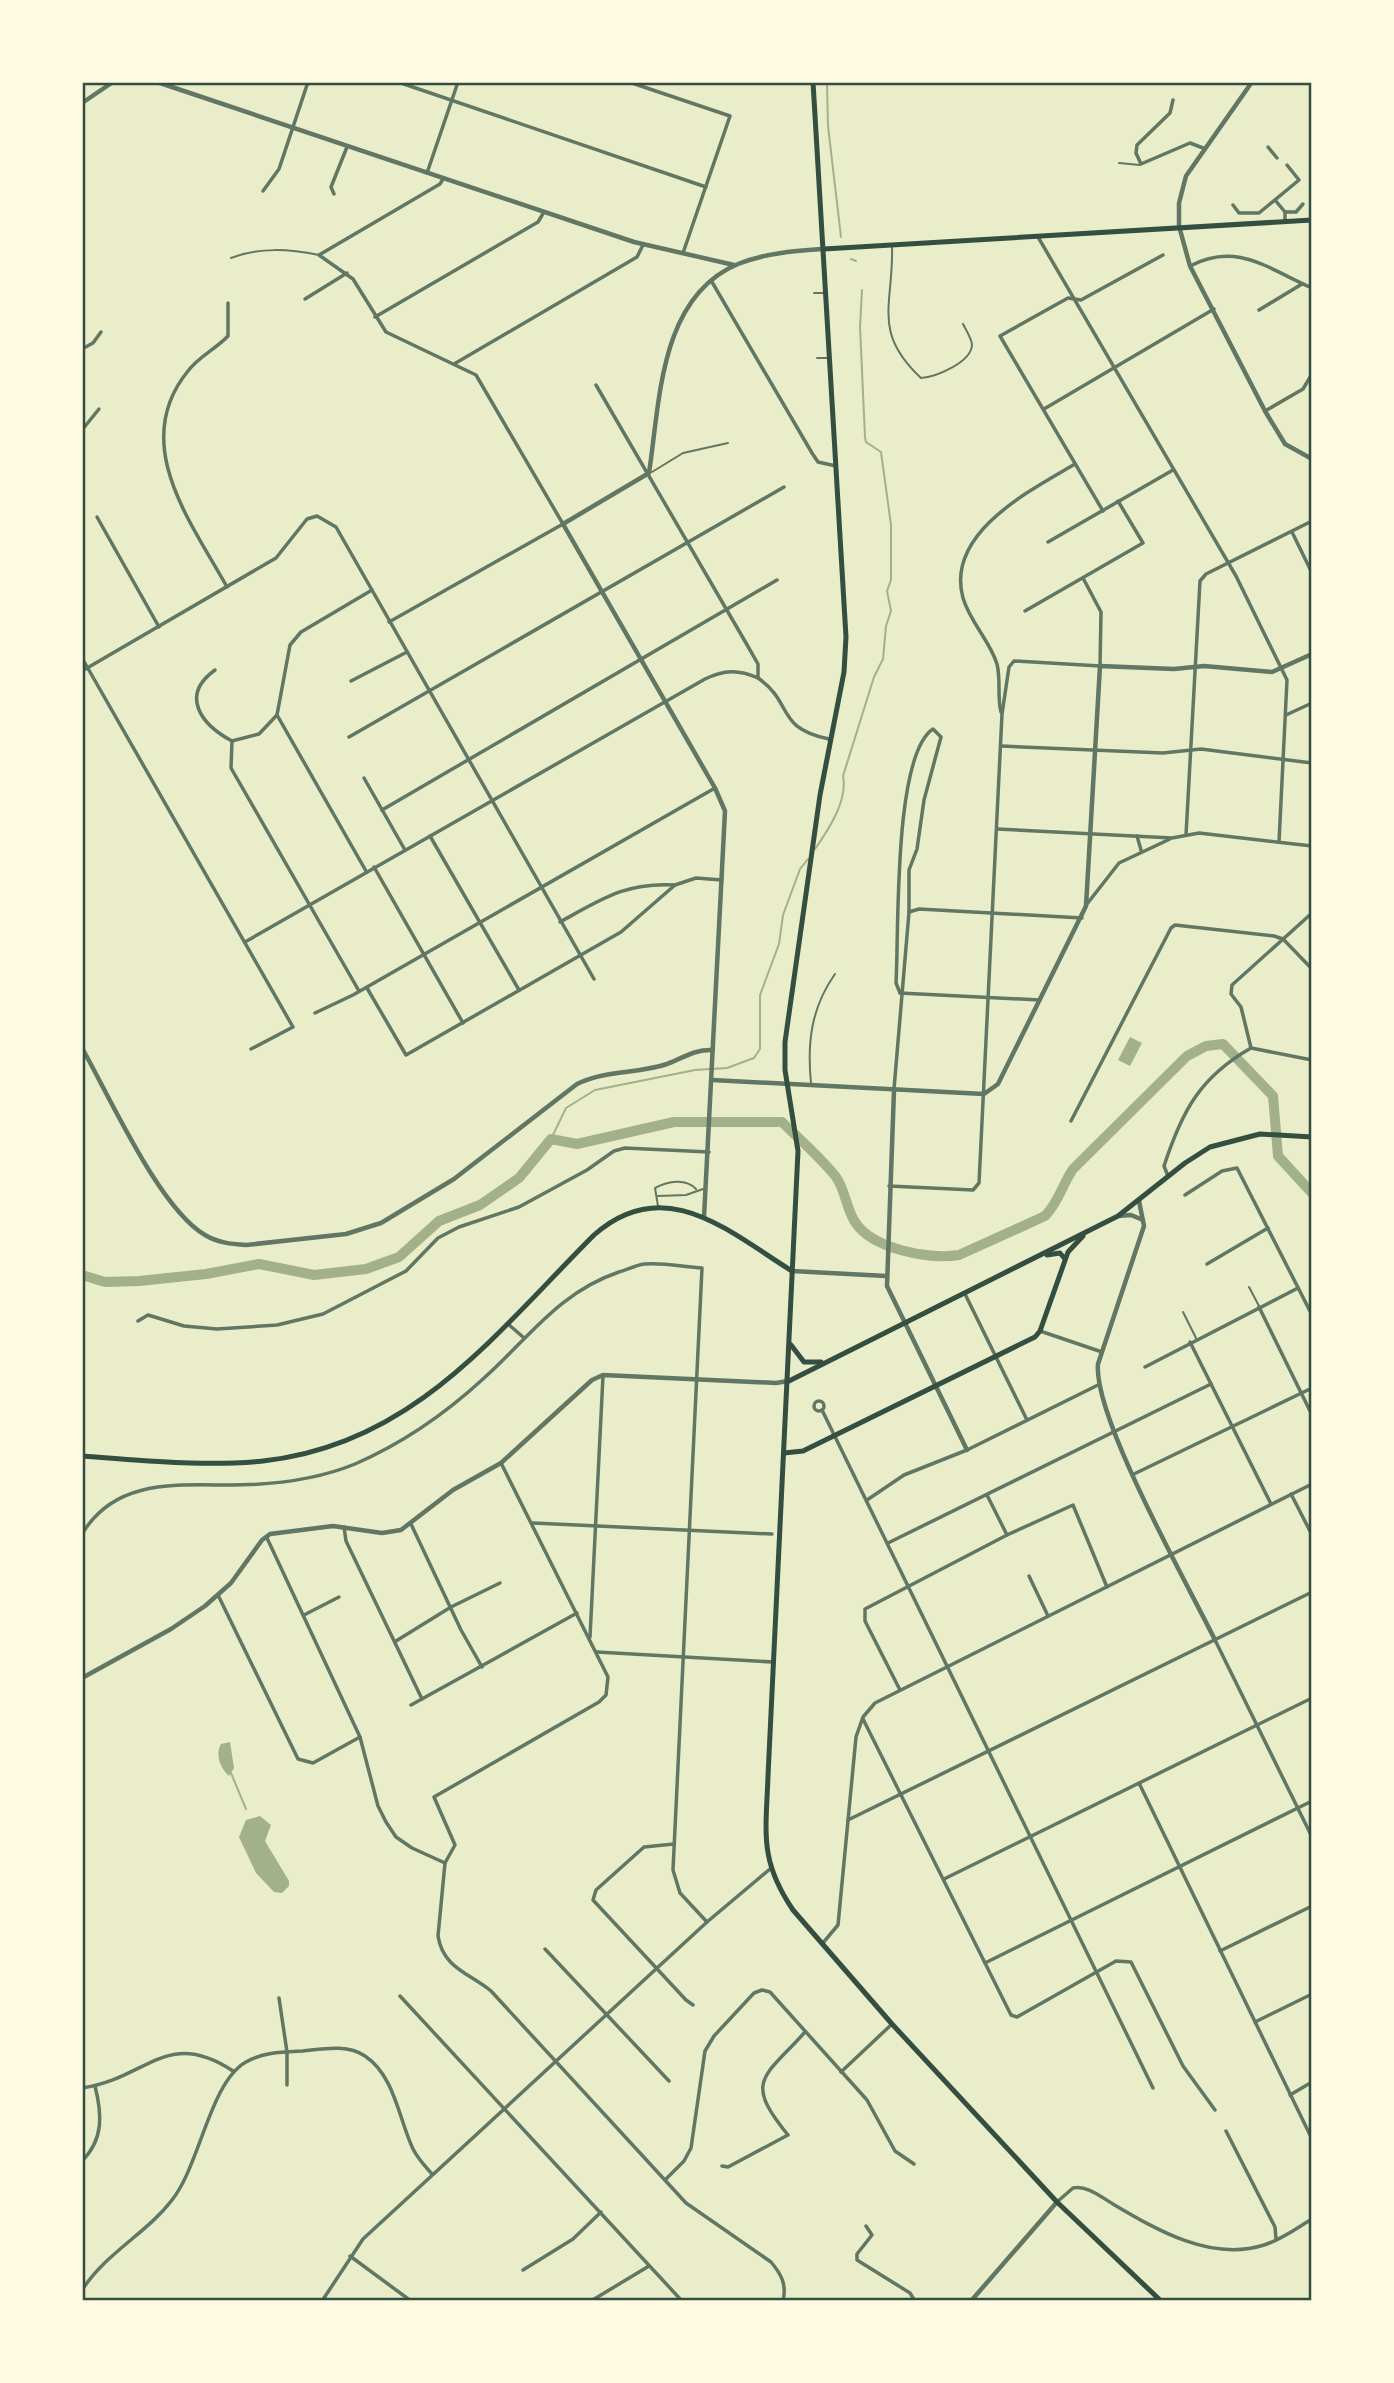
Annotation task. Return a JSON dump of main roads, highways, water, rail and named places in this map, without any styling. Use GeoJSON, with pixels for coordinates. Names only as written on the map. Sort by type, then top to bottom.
{"type":"FeatureCollection","features":[{"type":"Feature","properties":{"kind":"main road"},"geometry":{"type":"LineString","coordinates":[[813,82],[846,637],[844,672],[829,739],[785,1042],[787,1085],[798,1151],[766,1825],[770,1869],[793,1910],[892,2024],[1057,2202],[1161,2301]]}},
{"type":"Feature","properties":{"kind":"main road"},"geometry":{"type":"LineString","coordinates":[[824,249],[1312,220]]}},
{"type":"Feature","properties":{"kind":"main road"},"geometry":{"type":"LineString","coordinates":[[789,1381],[1118,1216],[1210,1147],[1260,1134],[1312,1137]]}},
{"type":"Feature","properties":{"kind":"main road"},"geometry":{"type":"LineString","coordinates":[[82,1455],[228,1463],[266,1461],[330,1445],[383,1423],[427,1397],[460,1371],[603,1227],[631,1212],[658,1206],[683,1209],[704,1217],[792,1271]]}},
{"type":"Feature","properties":{"kind":"main road"},"geometry":{"type":"LineString","coordinates":[[784,1453],[803,1451],[1031,1340],[1040,1331],[1070,1248],[1085,1234]]}},
{"type":"Feature","properties":{"kind":"main road"},"geometry":{"type":"LineString","coordinates":[[1042,1255],[1060,1253],[1065,1259]]}},
{"type":"Feature","properties":{"kind":"main road"},"geometry":{"type":"LineString","coordinates":[[790,1335],[794,1352],[806,1363],[813,1364],[838,1355]]}},
{"type":"Feature","properties":{"kind":"waterway"},"geometry":{"type":"LineString","coordinates":[[827,82],[828,126],[841,237]]}},
{"type":"Feature","properties":{"kind":"waterway"},"geometry":{"type":"LineString","coordinates":[[851,259],[856,261]]}},
{"type":"Feature","properties":{"kind":"waterway"},"geometry":{"type":"LineString","coordinates":[[815,849],[831,823],[843,795],[843,776],[874,677],[883,659],[886,626],[891,611],[887,591],[891,580],[891,525],[881,452],[866,442],[865,437],[860,327],[862,290]]}},
{"type":"Feature","properties":{"kind":"waterway"},"geometry":{"type":"LineString","coordinates":[[551,1139],[566,1108],[595,1090],[695,1070],[727,1068],[754,1058],[760,1049],[760,995],[779,944],[783,915],[800,869],[808,859]]}},
{"type":"Feature","properties":{"kind":"waterway"},"geometry":{"type":"LineString","coordinates":[[82,1275],[105,1282],[206,1274],[259,1264],[314,1275],[366,1269],[399,1257],[439,1221],[480,1205],[519,1178],[551,1139],[577,1144],[674,1122],[782,1122],[836,1177],[852,1217],[863,1231],[888,1246],[918,1254],[959,1255],[1045,1216],[1054,1205],[1073,1169],[1187,1056],[1206,1046],[1223,1044],[1273,1096],[1278,1156],[1312,1193]]}},
{"type":"Feature","properties":{"kind":"waterway"},"geometry":{"type":"LineString","coordinates":[[231,1773],[246,1809]]}}]}
